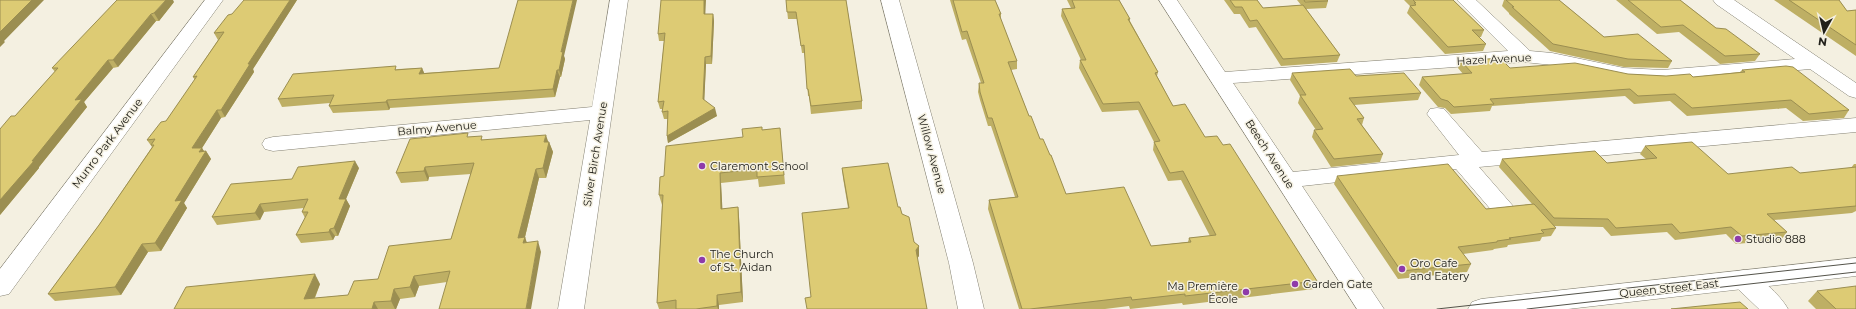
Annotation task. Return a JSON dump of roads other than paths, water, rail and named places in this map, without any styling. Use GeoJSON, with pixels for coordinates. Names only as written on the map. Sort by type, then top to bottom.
{"type":"FeatureCollection","features":[{"type":"Feature","properties":{"kind":"street","name":"Munro Park Avenue"},"geometry":{"type":"LineString","coordinates":[[0,287],[214,0]]}},
{"type":"Feature","properties":{"kind":"street","name":"Silver Birch Avenue"},"geometry":{"type":"LineString","coordinates":[[572,309],[619,0]]}},
{"type":"Feature","properties":{"kind":"street","name":"Willow Avenue"},"geometry":{"type":"LineString","coordinates":[[890,0],[961,263],[971,309]]}},
{"type":"Feature","properties":{"kind":"street","name":"Beech Avenue"},"geometry":{"type":"LineString","coordinates":[[1168,0],[1221,78],[1371,309]]}},
{"type":"Feature","properties":{"kind":"street"},"geometry":{"type":"LineString","coordinates":[[1466,0],[1524,56]]}},
{"type":"Feature","properties":{"kind":"street"},"geometry":{"type":"LineString","coordinates":[[1722,0],[1856,92]]}},
{"type":"Feature","properties":{"kind":"street","name":"Hazel Avenue"},"geometry":{"type":"LineString","coordinates":[[1221,78],[1524,56],[1624,74],[1662,76],[1813,63]]}},
{"type":"Feature","properties":{"kind":"street","name":"Balmy Avenue"},"geometry":{"type":"LineString","coordinates":[[273,144],[601,113]]}},
{"type":"Feature","properties":{"kind":"street"},"geometry":{"type":"LineString","coordinates":[[1437,114],[1501,206]]}},
{"type":"Feature","properties":{"kind":"street"},"geometry":{"type":"LineString","coordinates":[[1287,180],[1469,161],[1856,125]]}},
{"type":"Feature","properties":{"kind":"street","name":"Queen Street East"},"geometry":{"type":"LineString","coordinates":[[1481,309],[1856,267]]}},
{"type":"Feature","properties":{"kind":"street"},"geometry":{"type":"LineString","coordinates":[[1744,279],[1775,309]]}},
{"type":"Feature","properties":{"kind":"tram line"},"geometry":{"type":"LineString","coordinates":[[1437,309],[1856,263]]}},
{"type":"Feature","properties":{"kind":"tram line"},"geometry":{"type":"LineString","coordinates":[[1527,309],[1856,272]]}},
{"type":"Feature","properties":{"kind":"place","name":"Claremont School"},"geometry":{"type":"Point","coordinates":[702,166]}},
{"type":"Feature","properties":{"kind":"place","name":"Studio 888"},"geometry":{"type":"Point","coordinates":[1738,239]}},
{"type":"Feature","properties":{"kind":"place","name":"The Church of St. Aidan"},"geometry":{"type":"Point","coordinates":[702,260]}},
{"type":"Feature","properties":{"kind":"place","name":"Oro Cafe and Eatery"},"geometry":{"type":"Point","coordinates":[1402,269]}},
{"type":"Feature","properties":{"kind":"place","name":"Garden Gate"},"geometry":{"type":"Point","coordinates":[1295,284]}},
{"type":"Feature","properties":{"kind":"place","name":"Ma Première École"},"geometry":{"type":"Point","coordinates":[1246,292]}}]}
